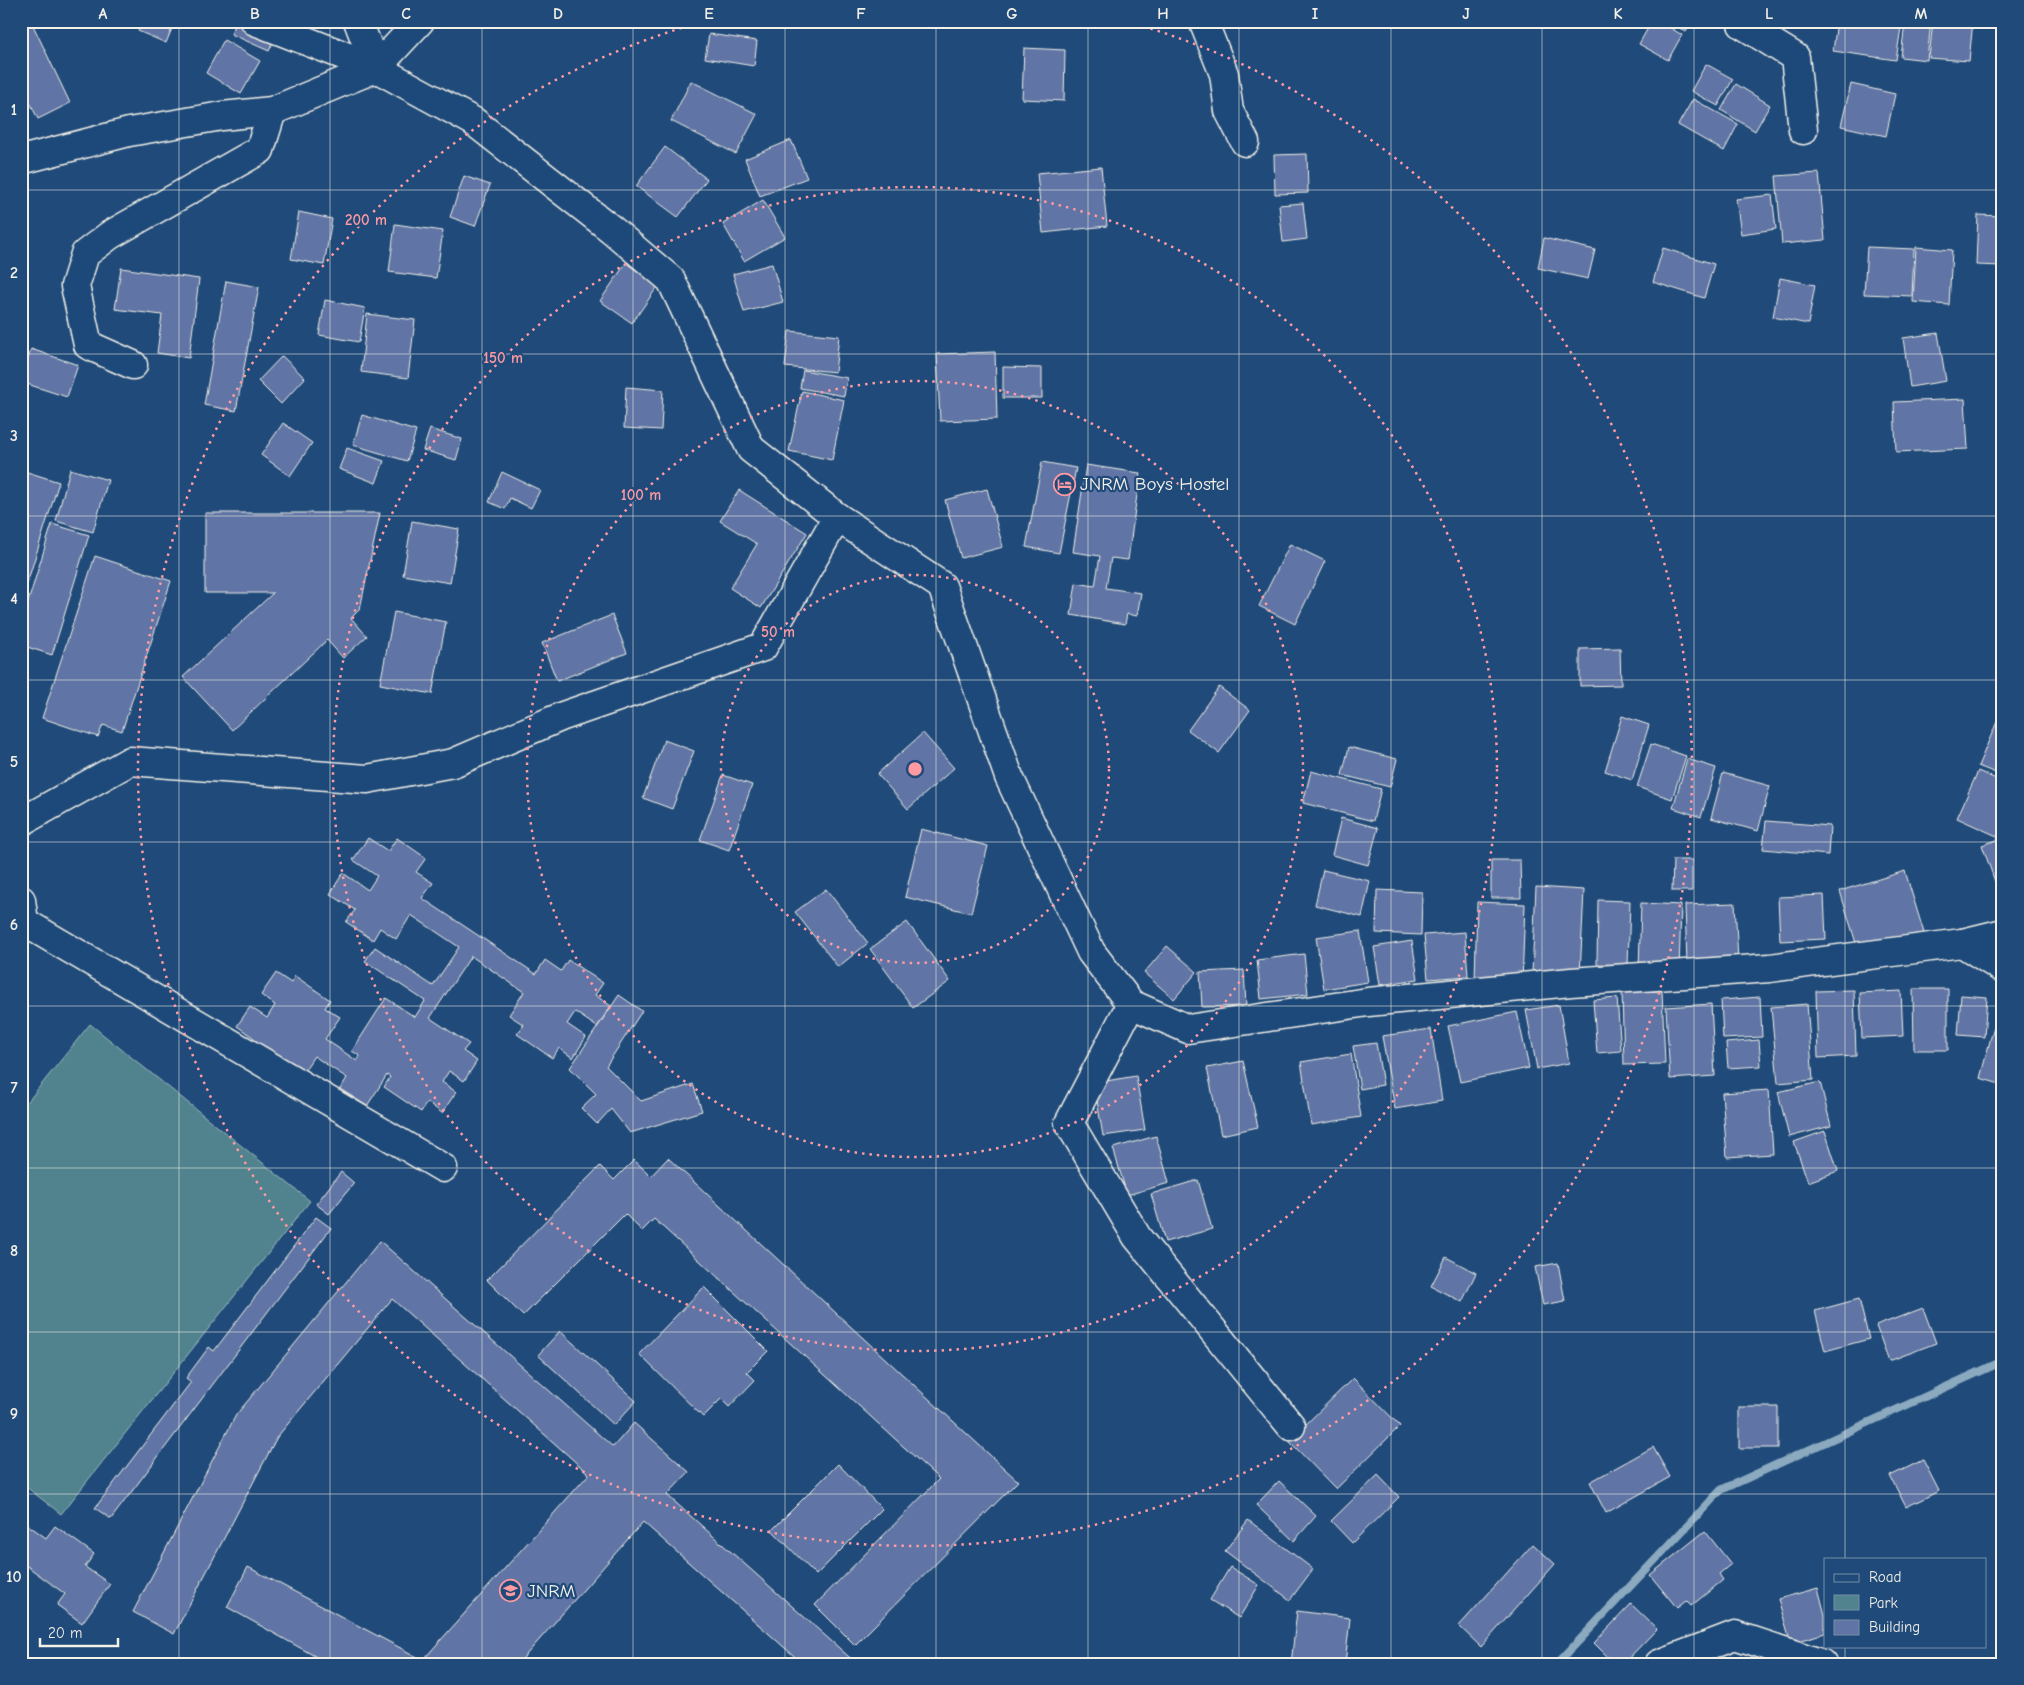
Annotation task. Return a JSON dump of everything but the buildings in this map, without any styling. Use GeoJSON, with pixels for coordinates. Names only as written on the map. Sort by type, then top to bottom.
{"type":"FeatureCollection","features":[{"type":"Feature","properties":{"kind":"street"},"geometry":{"type":"LineString","coordinates":[[256,21],[376,68],[474,121],[611,229],[671,280],[751,449],[837,517],[942,586],[1009,777],[1090,952],[1131,1004],[1188,1029],[1368,1002],[1571,982],[1770,968],[1962,943],[2003,933]]}},
{"type":"Feature","properties":{"kind":"street"},"geometry":{"type":"LineString","coordinates":[[358,21],[376,68]]}},
{"type":"Feature","properties":{"kind":"street"},"geometry":{"type":"LineString","coordinates":[[21,160],[129,132],[222,116],[272,111],[376,68],[420,21]]}},
{"type":"Feature","properties":{"kind":"street"},"geometry":{"type":"LineString","coordinates":[[1203,21],[1224,74],[1229,111],[1245,142]]}},
{"type":"Feature","properties":{"kind":"street"},"geometry":{"type":"LineString","coordinates":[[1742,21],[1742,24],[1795,58],[1803,130]]}},
{"type":"Feature","properties":{"kind":"street"},"geometry":{"type":"LineString","coordinates":[[133,365],[88,345],[75,286],[85,254],[110,235],[260,150],[272,111]]}},
{"type":"Feature","properties":{"kind":"street"},"geometry":{"type":"LineString","coordinates":[[21,822],[130,761],[367,779],[453,763],[563,716],[763,647],[837,517]]}},
{"type":"Feature","properties":{"kind":"street"},"geometry":{"type":"LineString","coordinates":[[22,916],[442,1168]]}},
{"type":"Feature","properties":{"kind":"street"},"geometry":{"type":"LineString","coordinates":[[1962,943],[2003,969]]}},
{"type":"Feature","properties":{"kind":"street"},"geometry":{"type":"LineString","coordinates":[[1131,1004],[1069,1123],[1137,1237],[1291,1426]]}},
{"type":"Feature","properties":{"kind":"street"},"geometry":{"type":"LineString","coordinates":[[1660,1664],[1736,1635],[1823,1664]]}},
{"type":"Feature","properties":{"kind":"green space"},"geometry":{"type":"Polygon","coordinates":[[[90,1024],[310,1201],[61,1514],[21,1483],[21,1110],[90,1024]]]}},
{"type":"Feature","properties":{"kind":"waterway"},"geometry":{"type":"LineString","coordinates":[[1557,1664],[1721,1490],[2003,1361]]}},
{"type":"Feature","properties":{"kind":"place","name":"JNRM Boys Hostel"},"geometry":{"type":"Point","coordinates":[1064,484]}},
{"type":"Feature","properties":{"kind":"place","name":"JNRM"},"geometry":{"type":"Point","coordinates":[511,1591]}}]}
